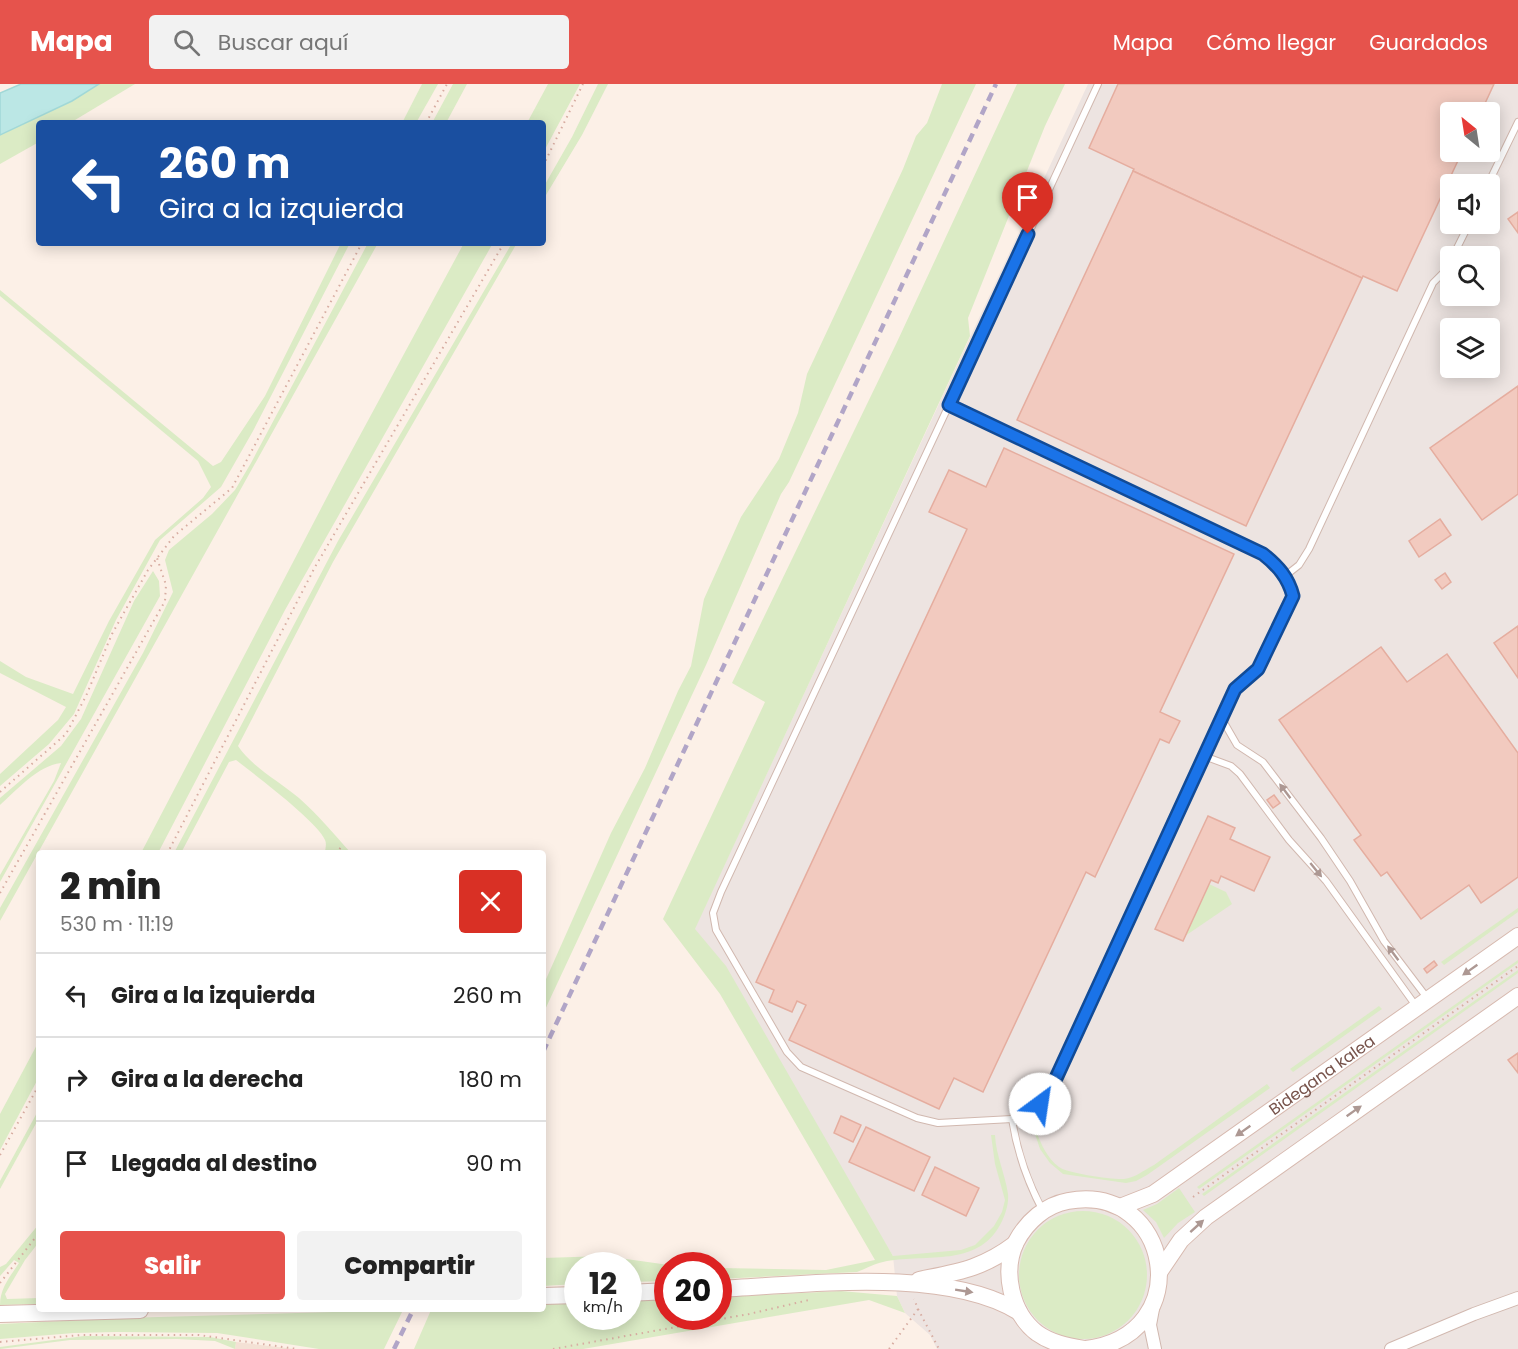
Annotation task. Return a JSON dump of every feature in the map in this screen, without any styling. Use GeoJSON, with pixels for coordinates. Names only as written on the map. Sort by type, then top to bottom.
{"type":"FeatureCollection","features":[{"type":"Feature","properties":{"kind":"street","name":"Bidegana kalea"},"geometry":{"type":"LineString","coordinates":[[1120,1207],[1153,1194],[1518,936]]}},
{"type":"Feature","properties":{"kind":"street"},"geometry":{"type":"LineString","coordinates":[[1160,1271],[1181,1240],[1206,1217],[1518,996]]}},
{"type":"Feature","properties":{"kind":"street"},"geometry":{"type":"LineString","coordinates":[[1019,1312],[1011,1290],[1009,1267],[1015,1244],[1032,1220],[1043,1211],[1061,1202],[1081,1199],[1101,1200],[1120,1207],[1140,1223],[1154,1245],[1160,1271],[1150,1325],[1155,1349]]}},
{"type":"Feature","properties":{"kind":"street"},"geometry":{"type":"LineString","coordinates":[[732,1288],[907,1282],[970,1270],[988,1262],[1015,1244]]}},
{"type":"Feature","properties":{"kind":"street"},"geometry":{"type":"LineString","coordinates":[[907,1282],[978,1294],[1002,1301],[1019,1312],[1036,1332],[1059,1345],[1085,1349],[1102,1347],[1119,1341],[1146,1317],[1154,1302]]}},
{"type":"Feature","properties":{"kind":"street"},"geometry":{"type":"LineString","coordinates":[[546,1296],[564,1295]]}},
{"type":"Feature","properties":{"kind":"street"},"geometry":{"type":"LineString","coordinates":[[1391,1349],[1473,1314],[1518,1298]]}},
{"type":"Feature","properties":{"kind":"street"},"geometry":{"type":"LineString","coordinates":[[0,1314],[70,1312]]}},
{"type":"Feature","properties":{"kind":"lane"},"geometry":{"type":"LineString","coordinates":[[949,405],[1263,554],[1279,566],[1293,596],[1258,669],[1235,689],[1051,1089],[1040,1104],[1028,1114],[1012,1119],[938,1123],[917,1118],[801,1067],[787,1052],[737,969],[716,930],[713,913],[1098,84]]}},
{"type":"Feature","properties":{"kind":"lane"},"geometry":{"type":"LineString","coordinates":[[1493,174],[1518,123]]}},
{"type":"Feature","properties":{"kind":"lane"},"geometry":{"type":"LineString","coordinates":[[1285,576],[1299,565],[1309,549],[1433,283],[1440,276]]}},
{"type":"Feature","properties":{"kind":"lane"},"geometry":{"type":"LineString","coordinates":[[1221,719],[1238,745],[1263,762],[1321,838],[1350,881],[1423,1004]]}},
{"type":"Feature","properties":{"kind":"lane"},"geometry":{"type":"LineString","coordinates":[[1204,756],[1231,766],[1254,790],[1289,840],[1326,881],[1423,1004]]}},
{"type":"Feature","properties":{"kind":"lane"},"geometry":{"type":"LineString","coordinates":[[1012,1119],[1014,1136],[1026,1177],[1043,1211]]}},
{"type":"Feature","properties":{"kind":"path"},"geometry":{"type":"LineString","coordinates":[[428,120],[447,84]]}},
{"type":"Feature","properties":{"kind":"path"},"geometry":{"type":"LineString","coordinates":[[546,160],[583,84]]}},
{"type":"Feature","properties":{"kind":"path"},"geometry":{"type":"LineString","coordinates":[[0,792],[66,734],[86,696],[112,634],[148,570],[174,536],[232,488],[360,246]]}},
{"type":"Feature","properties":{"kind":"path"},"geometry":{"type":"LineString","coordinates":[[169,850],[315,567],[502,246]]}},
{"type":"Feature","properties":{"kind":"path"},"geometry":{"type":"LineString","coordinates":[[0,893],[165,601],[166,585],[157,558]]}},
{"type":"Feature","properties":{"kind":"path"},"geometry":{"type":"LineString","coordinates":[[1193,1197],[1518,966]]}},
{"type":"Feature","properties":{"kind":"path"},"geometry":{"type":"LineString","coordinates":[[0,1155],[36,1090]]}},
{"type":"Feature","properties":{"kind":"path"},"geometry":{"type":"LineString","coordinates":[[0,1283],[36,1237]]}},
{"type":"Feature","properties":{"kind":"path"},"geometry":{"type":"LineString","coordinates":[[907,1282],[939,1349]]}},
{"type":"Feature","properties":{"kind":"path"},"geometry":{"type":"LineString","coordinates":[[553,1349],[749,1314],[818,1299]]}},
{"type":"Feature","properties":{"kind":"path"},"geometry":{"type":"LineString","coordinates":[[889,1349],[918,1309]]}},
{"type":"Feature","properties":{"kind":"path"},"geometry":{"type":"LineString","coordinates":[[0,1342],[81,1335],[199,1335],[297,1349]]}},
{"type":"Feature","properties":{"kind":"shaded area"},"geometry":{"type":"Polygon","coordinates":[[[1088,84],[1518,84],[1518,1349],[937,1349],[930,1335],[905,1313],[897,1296],[893,1256],[694,930],[1088,84]]]}},
{"type":"Feature","properties":{"kind":"shaded area"},"geometry":{"type":"Polygon","coordinates":[[[236,1342],[295,1349],[235,1349],[236,1342]]]}},
{"type":"Feature","properties":{"kind":"green space"},"geometry":{"type":"Polygon","coordinates":[[[99,84],[135,84],[75,120],[36,120],[36,144],[0,164],[0,135],[72,101],[99,84]]]}},
{"type":"Feature","properties":{"kind":"green space"},"geometry":{"type":"Polygon","coordinates":[[[422,84],[438,84],[418,120],[404,120],[422,84]]]}},
{"type":"Feature","properties":{"kind":"green space"},"geometry":{"type":"Polygon","coordinates":[[[453,84],[467,84],[448,120],[434,120],[453,84]]]}},
{"type":"Feature","properties":{"kind":"green space"},"geometry":{"type":"Polygon","coordinates":[[[548,84],[580,84],[546,147],[546,120],[529,120],[548,84]]]}},
{"type":"Feature","properties":{"kind":"green space"},"geometry":{"type":"Polygon","coordinates":[[[598,84],[608,84],[582,135],[546,195],[546,183],[598,84]]]}},
{"type":"Feature","properties":{"kind":"green space"},"geometry":{"type":"Polygon","coordinates":[[[942,84],[976,84],[789,482],[781,494],[706,665],[546,1008],[546,979],[611,833],[645,768],[691,666],[704,599],[741,517],[779,459],[798,413],[807,374],[903,169],[916,136],[927,123],[942,84]]]}},
{"type":"Feature","properties":{"kind":"green space"},"geometry":{"type":"Polygon","coordinates":[[[1017,84],[1065,84],[1045,126],[968,318],[970,336],[695,929],[726,966],[893,1256],[961,1250],[975,1245],[994,1226],[1002,1212],[1005,1200],[995,1164],[991,1135],[995,1135],[1007,1186],[1008,1198],[1004,1218],[990,1238],[965,1253],[934,1258],[887,1261],[857,1272],[732,1278],[732,1268],[826,1270],[875,1260],[720,994],[663,919],[765,702],[732,683],[897,342],[1017,84]]]}},
{"type":"Feature","properties":{"kind":"green space"},"geometry":{"type":"Polygon","coordinates":[[[340,246],[348,246],[253,431],[221,487],[160,540],[116,620],[74,714],[49,744],[0,786],[0,774],[58,720],[66,707],[0,673],[0,661],[26,677],[73,694],[109,621],[155,540],[203,498],[211,487],[198,461],[0,296],[0,290],[213,466],[221,462],[265,396],[340,246]]]}},
{"type":"Feature","properties":{"kind":"green space"},"geometry":{"type":"Polygon","coordinates":[[[366,246],[376,246],[40,850],[36,850],[36,856],[0,921],[0,908],[143,653],[173,592],[165,560],[169,550],[212,514],[235,490],[366,246]]]}},
{"type":"Feature","properties":{"kind":"green space"},"geometry":{"type":"Polygon","coordinates":[[[462,246],[491,246],[285,610],[160,850],[143,850],[338,476],[462,246]]]}},
{"type":"Feature","properties":{"kind":"green space"},"geometry":{"type":"Polygon","coordinates":[[[510,246],[515,246],[333,562],[238,746],[259,768],[306,804],[348,850],[325,850],[325,840],[311,822],[285,798],[236,760],[229,762],[183,850],[176,850],[338,541],[510,246]]]}},
{"type":"Feature","properties":{"kind":"green space"},"geometry":{"type":"Polygon","coordinates":[[[153,571],[159,581],[160,596],[0,882],[0,875],[54,781],[61,763],[36,774],[0,805],[0,798],[61,746],[81,719],[134,601],[153,571]]]}},
{"type":"Feature","properties":{"kind":"green space"},"geometry":{"type":"Polygon","coordinates":[[[1209,884],[1226,892],[1232,904],[1185,936],[1209,884]]]}},
{"type":"Feature","properties":{"kind":"green space"},"geometry":{"type":"Polygon","coordinates":[[[1518,908],[1518,912],[1444,965],[1441,962],[1518,908]]]}},
{"type":"Feature","properties":{"kind":"green space"},"geometry":{"type":"Polygon","coordinates":[[[1518,960],[1518,963],[1199,1189],[1197,1187],[1518,960]]]}},
{"type":"Feature","properties":{"kind":"green space"},"geometry":{"type":"Polygon","coordinates":[[[1518,970],[1518,973],[1204,1196],[1202,1194],[1518,970]]]}},
{"type":"Feature","properties":{"kind":"green space"},"geometry":{"type":"Polygon","coordinates":[[[1379,1006],[1382,1009],[1293,1072],[1290,1069],[1379,1006]]]}},
{"type":"Feature","properties":{"kind":"green space"},"geometry":{"type":"Polygon","coordinates":[[[36,1047],[36,1083],[0,1150],[0,1114],[36,1047]]]}},
{"type":"Feature","properties":{"kind":"green space"},"geometry":{"type":"Polygon","coordinates":[[[1267,1084],[1270,1088],[1136,1181],[1126,1183],[1063,1174],[1050,1163],[1040,1149],[1034,1131],[1051,1159],[1063,1169],[1101,1177],[1128,1178],[1154,1165],[1267,1084]]]}},
{"type":"Feature","properties":{"kind":"green space"},"geometry":{"type":"Polygon","coordinates":[[[36,1115],[36,1123],[0,1189],[0,1181],[36,1115]]]}},
{"type":"Feature","properties":{"kind":"green space"},"geometry":{"type":"Polygon","coordinates":[[[1179,1188],[1195,1212],[1178,1223],[1164,1238],[1156,1222],[1143,1210],[1157,1204],[1179,1188]]]}},
{"type":"Feature","properties":{"kind":"green space"},"geometry":{"type":"Polygon","coordinates":[[[1083,1211],[1107,1216],[1128,1230],[1142,1251],[1147,1275],[1142,1299],[1128,1320],[1107,1334],[1083,1339],[1059,1334],[1038,1320],[1024,1299],[1019,1275],[1024,1251],[1038,1230],[1059,1216],[1083,1211]]]}},
{"type":"Feature","properties":{"kind":"green space"},"geometry":{"type":"Polygon","coordinates":[[[36,1228],[36,1246],[5,1294],[7,1299],[36,1298],[36,1304],[0,1305],[4,1288],[19,1263],[14,1260],[0,1276],[0,1267],[6,1264],[36,1228]]]}},
{"type":"Feature","properties":{"kind":"green space"},"geometry":{"type":"Polygon","coordinates":[[[564,1257],[564,1285],[546,1286],[546,1258],[564,1257]]]}},
{"type":"Feature","properties":{"kind":"green space"},"geometry":{"type":"Polygon","coordinates":[[[642,1261],[654,1263],[654,1281],[642,1282],[642,1261]]]}},
{"type":"Feature","properties":{"kind":"green space"},"geometry":{"type":"Polygon","coordinates":[[[841,1291],[897,1296],[905,1313],[869,1300],[732,1323],[732,1296],[841,1291]]]}},
{"type":"Feature","properties":{"kind":"green space"},"geometry":{"type":"Polygon","coordinates":[[[654,1299],[654,1330],[694,1330],[583,1349],[414,1349],[430,1312],[546,1312],[546,1303],[564,1302],[564,1330],[642,1330],[642,1300],[654,1299]]]}},
{"type":"Feature","properties":{"kind":"green space"},"geometry":{"type":"Polygon","coordinates":[[[402,1312],[384,1349],[319,1349],[217,1333],[74,1333],[0,1339],[0,1324],[124,1318],[402,1312]]]}},
{"type":"Feature","properties":{"kind":"green space"},"geometry":{"type":"Polygon","coordinates":[[[84,1336],[210,1337],[236,1342],[235,1349],[215,1341],[177,1339],[70,1340],[0,1349],[0,1347],[84,1336]]]}},
{"type":"Feature","properties":{"kind":"water"},"geometry":{"type":"Polygon","coordinates":[[[21,84],[99,84],[72,101],[0,135],[0,93],[21,84]]]}},
{"type":"Feature","properties":{"kind":"building"},"geometry":{"type":"Polygon","coordinates":[[[1118,84],[1494,84],[1486,102],[1440,102],[1440,162],[1457,162],[1452,174],[1440,174],[1440,199],[1397,291],[1363,276],[1362,278],[1133,171],[1134,169],[1089,148],[1118,84]]]}},
{"type":"Feature","properties":{"kind":"building"},"geometry":{"type":"Polygon","coordinates":[[[1133,171],[1362,278],[1246,526],[1017,420],[1133,171]]]}},
{"type":"Feature","properties":{"kind":"building"},"geometry":{"type":"Polygon","coordinates":[[[1518,212],[1518,233],[1508,219],[1518,212]]]}},
{"type":"Feature","properties":{"kind":"building"},"geometry":{"type":"Polygon","coordinates":[[[1518,386],[1518,494],[1482,520],[1430,448],[1518,386]]]}},
{"type":"Feature","properties":{"kind":"building"},"geometry":{"type":"Polygon","coordinates":[[[1004,448],[1234,554],[1160,712],[1180,721],[1169,743],[1160,739],[1095,877],[1086,872],[983,1092],[954,1078],[939,1109],[789,1040],[806,1005],[797,1001],[792,1012],[769,1002],[774,990],[756,982],[967,529],[929,512],[949,470],[986,487],[1004,448]]]}},
{"type":"Feature","properties":{"kind":"building"},"geometry":{"type":"Polygon","coordinates":[[[1440,519],[1451,535],[1419,557],[1409,541],[1440,519]]]}},
{"type":"Feature","properties":{"kind":"building"},"geometry":{"type":"Polygon","coordinates":[[[1445,573],[1451,582],[1442,589],[1435,580],[1445,573]]]}},
{"type":"Feature","properties":{"kind":"building"},"geometry":{"type":"Polygon","coordinates":[[[1518,626],[1518,678],[1494,643],[1518,626]]]}},
{"type":"Feature","properties":{"kind":"building"},"geometry":{"type":"Polygon","coordinates":[[[1381,647],[1407,682],[1447,654],[1518,753],[1518,877],[1481,903],[1469,885],[1421,919],[1387,872],[1381,876],[1354,840],[1361,835],[1279,720],[1381,647]]]}},
{"type":"Feature","properties":{"kind":"building"},"geometry":{"type":"Polygon","coordinates":[[[1274,795],[1280,803],[1273,808],[1267,800],[1274,795]]]}},
{"type":"Feature","properties":{"kind":"building"},"geometry":{"type":"Polygon","coordinates":[[[1208,816],[1235,828],[1230,839],[1270,857],[1254,891],[1221,876],[1218,883],[1211,880],[1183,941],[1155,929],[1208,816]]]}},
{"type":"Feature","properties":{"kind":"building"},"geometry":{"type":"Polygon","coordinates":[[[1434,961],[1437,965],[1427,973],[1424,969],[1434,961]]]}},
{"type":"Feature","properties":{"kind":"building"},"geometry":{"type":"Polygon","coordinates":[[[1518,1053],[1518,1073],[1508,1060],[1518,1053]]]}},
{"type":"Feature","properties":{"kind":"building"},"geometry":{"type":"Polygon","coordinates":[[[841,1116],[861,1125],[853,1142],[834,1133],[841,1116]]]}},
{"type":"Feature","properties":{"kind":"building"},"geometry":{"type":"Polygon","coordinates":[[[866,1127],[930,1157],[914,1191],[849,1162],[866,1127]]]}},
{"type":"Feature","properties":{"kind":"building"},"geometry":{"type":"Polygon","coordinates":[[[935,1167],[979,1188],[966,1216],[922,1195],[935,1167]]]}},
{"type":"Feature","properties":{"kind":"railway"},"geometry":{"type":"LineString","coordinates":[[546,1046],[996,84]]}},
{"type":"Feature","properties":{"kind":"railway"},"geometry":{"type":"LineString","coordinates":[[394,1349],[412,1312]]}},
{"type":"Feature","properties":{"kind":"route"},"geometry":{"type":"LineString","coordinates":[[1028,234],[949,405],[1263,554],[1279,566],[1290,584],[1293,596],[1258,669],[1235,689],[1051,1089],[1040,1104]]}}]}
